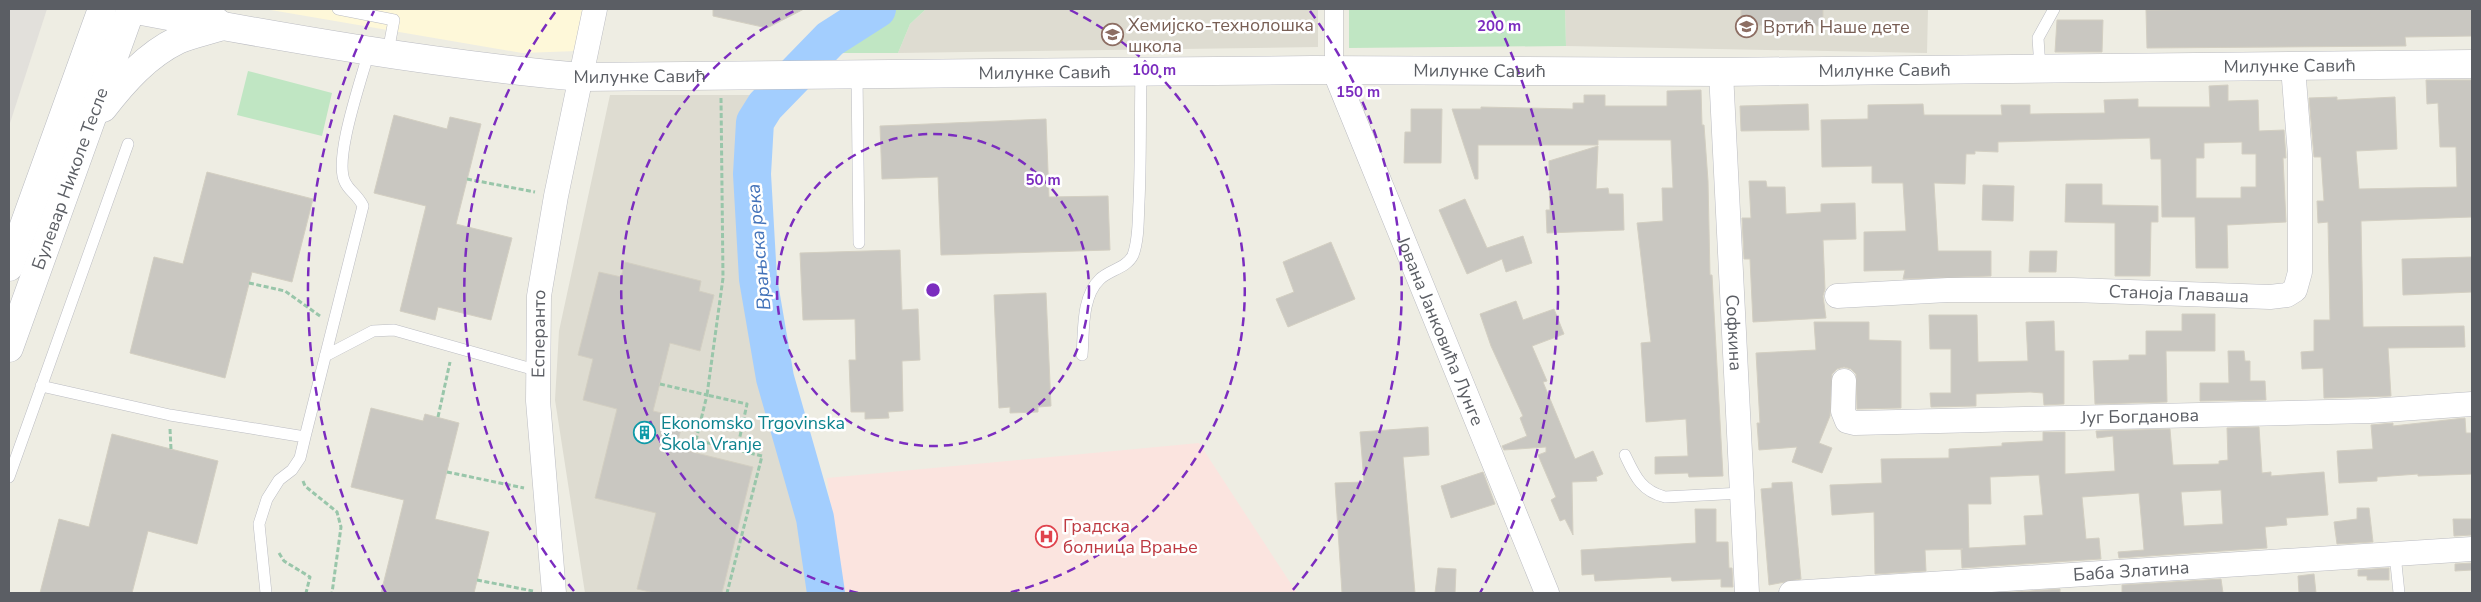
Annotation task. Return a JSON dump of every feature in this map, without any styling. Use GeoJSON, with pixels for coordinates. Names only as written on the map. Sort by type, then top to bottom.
{"type":"FeatureCollection","features":[{"type":"Feature","properties":{"kind":"street","name":"Булевар Николе Тесле"},"geometry":{"type":"LineString","coordinates":[[9,267],[102,9]]}},
{"type":"Feature","properties":{"kind":"street","name":"Булевар Николе Тесле"},"geometry":{"type":"LineString","coordinates":[[9,348],[131,9]]}},
{"type":"Feature","properties":{"kind":"street","name":"Милунке Савић"},"geometry":{"type":"LineString","coordinates":[[131,9],[222,26],[508,71],[581,77],[857,76],[1334,70],[1721,72],[2472,64]]}},
{"type":"Feature","properties":{"kind":"street"},"geometry":{"type":"LineString","coordinates":[[200,9],[222,26]]}},
{"type":"Feature","properties":{"kind":"street","name":"Есперанто"},"geometry":{"type":"LineString","coordinates":[[545,592],[547,493],[538,400],[539,296],[556,196],[595,9]]}},
{"type":"Feature","properties":{"kind":"street"},"geometry":{"type":"LineString","coordinates":[[1334,9],[1334,70]]}},
{"type":"Feature","properties":{"kind":"street"},"geometry":{"type":"LineString","coordinates":[[90,125],[123,81],[153,55],[178,40],[222,26]]}},
{"type":"Feature","properties":{"kind":"street","name":"Станоја Главаша"},"geometry":{"type":"LineString","coordinates":[[1837,296],[1948,290],[2073,290],[2270,297],[2287,295],[2295,290],[2300,272],[2300,155],[2292,67]]}},
{"type":"Feature","properties":{"kind":"street","name":"Јована Јанковића Лунге"},"geometry":{"type":"LineString","coordinates":[[1334,70],[1547,593]]}},
{"type":"Feature","properties":{"kind":"street","name":"Софкина"},"geometry":{"type":"LineString","coordinates":[[1721,72],[1747,593]]}},
{"type":"Feature","properties":{"kind":"street","name":"Југ Богданова"},"geometry":{"type":"LineString","coordinates":[[1844,381],[1843,411],[1847,421],[1855,423],[2370,411],[2472,404]]}},
{"type":"Feature","properties":{"kind":"street","name":"Баба Златина"},"geometry":{"type":"LineString","coordinates":[[1790,593],[2472,549]]}},
{"type":"Feature","properties":{"kind":"lane"},"geometry":{"type":"LineString","coordinates":[[266,593],[260,524],[267,499],[279,480],[292,470],[300,458],[363,206],[358,195],[345,183],[342,169],[342,150],[379,51],[394,20],[338,9]]}},
{"type":"Feature","properties":{"kind":"lane"},"geometry":{"type":"LineString","coordinates":[[2040,68],[2038,38],[2054,9]]}},
{"type":"Feature","properties":{"kind":"lane"},"geometry":{"type":"LineString","coordinates":[[1082,355],[1086,307],[1090,292],[1100,279],[1132,258],[1136,246],[1140,187],[1141,73]]}},
{"type":"Feature","properties":{"kind":"lane"},"geometry":{"type":"LineString","coordinates":[[857,76],[859,243]]}},
{"type":"Feature","properties":{"kind":"lane"},"geometry":{"type":"LineString","coordinates":[[9,477],[128,144]]}},
{"type":"Feature","properties":{"kind":"lane"},"geometry":{"type":"LineString","coordinates":[[325,356],[373,331],[394,330],[539,371]]}},
{"type":"Feature","properties":{"kind":"lane"},"geometry":{"type":"LineString","coordinates":[[41,386],[170,415],[305,437]]}},
{"type":"Feature","properties":{"kind":"lane"},"geometry":{"type":"LineString","coordinates":[[1625,455],[1637,480],[1644,488],[1654,494],[1665,497],[1742,493]]}},
{"type":"Feature","properties":{"kind":"lane"},"geometry":{"type":"LineString","coordinates":[[2396,554],[2400,593]]}},
{"type":"Feature","properties":{"kind":"path"},"geometry":{"type":"LineString","coordinates":[[721,95],[723,278],[706,395],[696,440],[762,456],[728,593]]}},
{"type":"Feature","properties":{"kind":"path"},"geometry":{"type":"LineString","coordinates":[[467,179],[556,196]]}},
{"type":"Feature","properties":{"kind":"path"},"geometry":{"type":"LineString","coordinates":[[249,282],[285,291],[333,325]]}},
{"type":"Feature","properties":{"kind":"path"},"geometry":{"type":"LineString","coordinates":[[438,417],[453,347]]}},
{"type":"Feature","properties":{"kind":"path"},"geometry":{"type":"LineString","coordinates":[[660,384],[747,404],[737,450]]}},
{"type":"Feature","properties":{"kind":"path"},"geometry":{"type":"LineString","coordinates":[[300,458],[300,474],[305,486],[337,512],[341,527],[332,593]]}},
{"type":"Feature","properties":{"kind":"path"},"geometry":{"type":"LineString","coordinates":[[447,472],[547,493]]}},
{"type":"Feature","properties":{"kind":"path"},"geometry":{"type":"LineString","coordinates":[[276,547],[284,561],[310,577],[306,593]]}},
{"type":"Feature","properties":{"kind":"path"},"geometry":{"type":"LineString","coordinates":[[478,580],[527,591],[545,592]]}},
{"type":"Feature","properties":{"kind":"shaded area"},"geometry":{"type":"Polygon","coordinates":[[[9,9],[47,9],[9,126],[9,9]]]}},
{"type":"Feature","properties":{"kind":"shaded area"},"geometry":{"type":"Polygon","coordinates":[[[265,9],[585,9],[577,51],[522,53],[265,9]]]}},
{"type":"Feature","properties":{"kind":"shaded area","name":"Хемијско-технолошка школа"},"geometry":{"type":"Polygon","coordinates":[[[926,9],[1318,9],[1318,47],[898,53],[910,24],[926,9]]]}},
{"type":"Feature","properties":{"kind":"shaded area","name":"Вртић Наше дете"},"geometry":{"type":"Polygon","coordinates":[[[1565,9],[1928,9],[1927,53],[1566,46],[1565,9]]]}},
{"type":"Feature","properties":{"kind":"shaded area"},"geometry":{"type":"Polygon","coordinates":[[[610,95],[750,95],[738,121],[741,282],[756,357],[805,530],[814,593],[585,593],[555,400],[559,331],[610,95]]]}},
{"type":"Feature","properties":{"kind":"shaded area","name":"Градска болница Врање"},"geometry":{"type":"Polygon","coordinates":[[[1199,443],[1297,593],[841,593],[827,478],[1199,443]]]}},
{"type":"Feature","properties":{"kind":"green space"},"geometry":{"type":"Polygon","coordinates":[[[857,9],[926,9],[910,24],[898,53],[839,53],[857,9]]]}},
{"type":"Feature","properties":{"kind":"green space"},"geometry":{"type":"Polygon","coordinates":[[[1349,9],[1565,9],[1566,46],[1349,48],[1349,9]]]}},
{"type":"Feature","properties":{"kind":"green space"},"geometry":{"type":"Polygon","coordinates":[[[248,71],[332,93],[322,136],[237,115],[248,71]]]}},
{"type":"Feature","properties":{"kind":"building"},"geometry":{"type":"Polygon","coordinates":[[[713,9],[804,9],[767,28],[713,16],[713,9]]]}},
{"type":"Feature","properties":{"kind":"building"},"geometry":{"type":"Polygon","coordinates":[[[1741,9],[1823,9],[1823,26],[1741,25],[1741,9]]]}},
{"type":"Feature","properties":{"kind":"building"},"geometry":{"type":"Polygon","coordinates":[[[2472,9],[2472,36],[2405,37],[2406,46],[2147,48],[2146,10],[2472,9]]]}},
{"type":"Feature","properties":{"kind":"building"},"geometry":{"type":"Polygon","coordinates":[[[2057,20],[2103,20],[2102,52],[2055,52],[2057,20]]]}},
{"type":"Feature","properties":{"kind":"building"},"geometry":{"type":"Polygon","coordinates":[[[2426,80],[2472,80],[2472,217],[2361,221],[2363,327],[2464,326],[2465,347],[2388,348],[2391,396],[2324,398],[2323,368],[2302,369],[2301,352],[2314,351],[2314,320],[2330,320],[2328,222],[2318,223],[2317,201],[2324,201],[2321,157],[2314,157],[2309,98],[2337,97],[2337,100],[2395,97],[2397,149],[2356,151],[2359,189],[2457,187],[2456,147],[2440,147],[2438,103],[2427,104],[2426,80]]]}},
{"type":"Feature","properties":{"kind":"building"},"geometry":{"type":"Polygon","coordinates":[[[2228,85],[2228,101],[2258,100],[2259,131],[2284,130],[2286,158],[2283,158],[2286,222],[2227,225],[2228,268],[2196,268],[2195,217],[2162,217],[2161,159],[2151,159],[2150,138],[1998,142],[1998,152],[1975,151],[1975,154],[1966,154],[1965,184],[1934,183],[1938,251],[1991,251],[1991,276],[1903,279],[1905,270],[1864,271],[1864,232],[1906,231],[1903,183],[1872,183],[1872,166],[1822,167],[1821,120],[1868,119],[1868,105],[1923,104],[1924,115],[2002,115],[2001,105],[2030,105],[2030,114],[2105,113],[2104,100],[2138,99],[2138,107],[2210,107],[2209,86],[2228,85]],[[2242,142],[2204,143],[2204,158],[2196,158],[2196,198],[2241,198],[2241,187],[2256,187],[2256,154],[2242,154],[2242,142]]]}},
{"type":"Feature","properties":{"kind":"building"},"geometry":{"type":"Polygon","coordinates":[[[1701,90],[1702,125],[1704,125],[1708,181],[1710,275],[1712,275],[1723,476],[1689,477],[1688,473],[1655,474],[1655,457],[1688,456],[1686,419],[1646,422],[1641,343],[1651,342],[1637,223],[1663,221],[1662,188],[1673,188],[1671,140],[1598,140],[1598,145],[1478,145],[1478,179],[1475,179],[1452,109],[1481,109],[1481,107],[1573,109],[1573,103],[1584,103],[1584,95],[1605,95],[1605,106],[1667,106],[1667,91],[1701,90]]]}},
{"type":"Feature","properties":{"kind":"building"},"geometry":{"type":"Polygon","coordinates":[[[1808,104],[1809,130],[1741,131],[1740,106],[1808,104]]]}},
{"type":"Feature","properties":{"kind":"building"},"geometry":{"type":"Polygon","coordinates":[[[1411,109],[1442,109],[1441,163],[1404,163],[1405,132],[1411,132],[1411,109]]]}},
{"type":"Feature","properties":{"kind":"building"},"geometry":{"type":"Polygon","coordinates":[[[394,115],[447,129],[450,117],[481,124],[456,224],[512,238],[491,320],[438,307],[435,320],[400,311],[426,206],[374,193],[394,115]]]}},
{"type":"Feature","properties":{"kind":"building"},"geometry":{"type":"Polygon","coordinates":[[[1046,119],[1049,197],[1108,196],[1110,250],[941,255],[938,177],[882,179],[880,126],[1046,119]]]}},
{"type":"Feature","properties":{"kind":"building"},"geometry":{"type":"Polygon","coordinates":[[[1598,146],[1596,189],[1608,188],[1609,194],[1623,194],[1624,230],[1547,233],[1546,210],[1550,210],[1549,161],[1598,146]]]}},
{"type":"Feature","properties":{"kind":"building"},"geometry":{"type":"Polygon","coordinates":[[[207,172],[313,199],[292,282],[252,272],[225,378],[130,353],[154,257],[183,264],[207,172]]]}},
{"type":"Feature","properties":{"kind":"building"},"geometry":{"type":"Polygon","coordinates":[[[1749,181],[1766,181],[1767,187],[1785,187],[1786,214],[1821,212],[1821,204],[1855,203],[1856,239],[1823,240],[1825,289],[1823,296],[1826,318],[1753,322],[1750,259],[1744,259],[1742,218],[1751,218],[1749,181]]]}},
{"type":"Feature","properties":{"kind":"building"},"geometry":{"type":"Polygon","coordinates":[[[2066,184],[2102,184],[2102,205],[2158,206],[2158,222],[2151,222],[2150,276],[2115,276],[2115,223],[2065,222],[2066,184]]]}},
{"type":"Feature","properties":{"kind":"building"},"geometry":{"type":"Polygon","coordinates":[[[1983,185],[2014,186],[2013,221],[1982,220],[1983,185]]]}},
{"type":"Feature","properties":{"kind":"building"},"geometry":{"type":"Polygon","coordinates":[[[1465,199],[1487,248],[1523,236],[1532,263],[1506,272],[1502,259],[1467,274],[1439,210],[1465,199]]]}},
{"type":"Feature","properties":{"kind":"building"},"geometry":{"type":"Polygon","coordinates":[[[1331,242],[1355,299],[1288,327],[1276,299],[1294,292],[1283,262],[1331,242]]]}},
{"type":"Feature","properties":{"kind":"building"},"geometry":{"type":"Polygon","coordinates":[[[900,250],[902,310],[918,309],[920,360],[902,361],[903,411],[888,412],[889,418],[865,419],[865,412],[851,412],[849,360],[856,360],[855,319],[803,320],[800,253],[900,250]]]}},
{"type":"Feature","properties":{"kind":"building"},"geometry":{"type":"Polygon","coordinates":[[[2030,251],[2057,251],[2056,272],[2029,272],[2030,251]]]}},
{"type":"Feature","properties":{"kind":"building"},"geometry":{"type":"Polygon","coordinates":[[[2472,257],[2472,292],[2403,295],[2402,259],[2472,257]]]}},
{"type":"Feature","properties":{"kind":"building","name":"Ekonomsko Trgovinska Škola Vranje"},"geometry":{"type":"Polygon","coordinates":[[[625,262],[701,281],[699,291],[714,295],[700,351],[670,343],[653,411],[684,418],[676,448],[753,467],[722,593],[654,593],[637,589],[656,513],[595,498],[617,409],[583,400],[593,359],[578,355],[599,272],[621,277],[625,262]]]}},
{"type":"Feature","properties":{"kind":"building"},"geometry":{"type":"Polygon","coordinates":[[[1046,293],[1051,406],[1038,407],[1038,412],[1010,413],[1010,407],[999,408],[994,295],[1046,293]]]}},
{"type":"Feature","properties":{"kind":"building"},"geometry":{"type":"Polygon","coordinates":[[[1516,301],[1523,320],[1554,309],[1564,334],[1532,346],[1547,381],[1543,382],[1575,459],[1593,451],[1603,474],[1596,477],[1597,481],[1572,482],[1573,535],[1565,519],[1560,521],[1551,500],[1556,497],[1538,455],[1546,452],[1546,447],[1504,450],[1502,446],[1527,436],[1520,418],[1523,416],[1491,346],[1480,314],[1516,301]]]}},
{"type":"Feature","properties":{"kind":"building"},"geometry":{"type":"Polygon","coordinates":[[[2182,314],[2215,314],[2215,351],[2166,351],[2167,402],[2095,404],[2093,361],[2129,360],[2129,355],[2146,355],[2146,331],[2182,331],[2182,314]]]}},
{"type":"Feature","properties":{"kind":"building"},"geometry":{"type":"Polygon","coordinates":[[[1929,315],[1977,315],[1978,362],[2028,361],[2026,322],[2054,321],[2055,351],[2064,351],[2064,404],[2044,405],[2043,393],[2030,392],[1976,394],[1976,406],[1931,407],[1930,393],[1951,393],[1951,349],[1930,349],[1929,315]]]}},
{"type":"Feature","properties":{"kind":"building"},"geometry":{"type":"Polygon","coordinates":[[[1814,322],[1869,322],[1869,340],[1901,341],[1901,408],[1857,409],[1856,374],[1851,369],[1844,367],[1837,369],[1832,374],[1830,416],[1819,443],[1832,448],[1822,473],[1792,462],[1797,447],[1759,450],[1757,423],[1760,423],[1756,353],[1816,350],[1814,322]]]}},
{"type":"Feature","properties":{"kind":"building"},"geometry":{"type":"Polygon","coordinates":[[[2228,351],[2244,351],[2245,361],[2250,361],[2250,381],[2265,381],[2266,400],[2200,401],[2200,383],[2229,383],[2228,351]]]}},
{"type":"Feature","properties":{"kind":"building"},"geometry":{"type":"Polygon","coordinates":[[[371,408],[423,421],[425,414],[459,423],[435,519],[489,532],[474,593],[381,593],[404,500],[351,487],[371,408]]]}},
{"type":"Feature","properties":{"kind":"building"},"geometry":{"type":"Polygon","coordinates":[[[2465,418],[2466,433],[2472,433],[2472,474],[2418,476],[2418,474],[2377,477],[2377,481],[2339,483],[2337,451],[2373,449],[2371,425],[2393,423],[2393,426],[2465,418]]]}},
{"type":"Feature","properties":{"kind":"building"},"geometry":{"type":"Polygon","coordinates":[[[1428,427],[1429,455],[1403,457],[1415,593],[1342,593],[1335,483],[1364,482],[1360,432],[1428,427]]]}},
{"type":"Feature","properties":{"kind":"building"},"geometry":{"type":"Polygon","coordinates":[[[2259,427],[2262,473],[2271,472],[2271,476],[2324,472],[2328,515],[2286,518],[2287,525],[2265,527],[2267,548],[2119,558],[2118,552],[2144,550],[2139,493],[2082,497],[2086,539],[2099,538],[2101,559],[1962,568],[1961,549],[1925,550],[1926,571],[1875,574],[1874,512],[1832,515],[1830,485],[1882,483],[1881,459],[1949,458],[1949,449],[2002,446],[2002,443],[2043,441],[2043,432],[2065,432],[2065,474],[2115,471],[2113,436],[2097,438],[2096,431],[2170,429],[2173,465],[2219,464],[2219,461],[2228,460],[2227,428],[2259,427]],[[2039,475],[1990,477],[1991,504],[1968,504],[1969,548],[2026,545],[2024,516],[2043,515],[2039,475]],[[2221,490],[2181,492],[2184,526],[2223,524],[2221,490]]]}},
{"type":"Feature","properties":{"kind":"building"},"geometry":{"type":"Polygon","coordinates":[[[112,434],[218,461],[197,544],[148,531],[132,593],[40,593],[59,519],[89,527],[112,434]]]}},
{"type":"Feature","properties":{"kind":"building"},"geometry":{"type":"Polygon","coordinates":[[[1483,472],[1495,504],[1451,518],[1441,486],[1483,472]]]}},
{"type":"Feature","properties":{"kind":"building"},"geometry":{"type":"Polygon","coordinates":[[[1792,482],[1801,579],[1769,585],[1761,489],[1772,488],[1772,483],[1792,482]]]}},
{"type":"Feature","properties":{"kind":"building"},"geometry":{"type":"Polygon","coordinates":[[[2357,508],[2369,508],[2373,542],[2337,544],[2334,522],[2357,519],[2357,508]]]}},
{"type":"Feature","properties":{"kind":"building"},"geometry":{"type":"Polygon","coordinates":[[[1695,509],[1716,509],[1716,542],[1728,542],[1729,568],[1732,568],[1733,587],[1721,587],[1721,579],[1672,581],[1671,577],[1595,581],[1594,574],[1582,575],[1581,550],[1696,543],[1695,509]]]}},
{"type":"Feature","properties":{"kind":"building"},"geometry":{"type":"Polygon","coordinates":[[[2453,519],[2472,519],[2472,535],[2454,536],[2453,519]]]}},
{"type":"Feature","properties":{"kind":"building"},"geometry":{"type":"Polygon","coordinates":[[[2472,563],[2472,570],[2455,571],[2455,564],[2472,563]]]}},
{"type":"Feature","properties":{"kind":"building"},"geometry":{"type":"Polygon","coordinates":[[[1438,568],[1456,569],[1455,593],[1435,593],[1438,568]]]}},
{"type":"Feature","properties":{"kind":"building"},"geometry":{"type":"Polygon","coordinates":[[[2389,568],[2389,580],[2367,580],[2367,576],[2358,576],[2358,570],[2389,568]]]}},
{"type":"Feature","properties":{"kind":"building"},"geometry":{"type":"Polygon","coordinates":[[[2314,574],[2316,593],[2299,593],[2298,576],[2314,574]]]}},
{"type":"Feature","properties":{"kind":"building"},"geometry":{"type":"Polygon","coordinates":[[[2221,579],[2223,593],[2122,593],[2122,585],[2221,579]]]}},
{"type":"Feature","properties":{"kind":"building"},"geometry":{"type":"Polygon","coordinates":[[[2060,589],[2060,593],[2000,593],[2060,589]]]}},
{"type":"Feature","properties":{"kind":"waterway","name":"Врањска река"},"geometry":{"type":"LineString","coordinates":[[826,593],[815,518],[775,378],[758,279],[752,174],[755,122],[765,106],[830,39],[877,9]]}},
{"type":"Feature","properties":{"kind":"place","name":"Вртић Наше дете"},"geometry":{"type":"Point","coordinates":[1747,27]}},
{"type":"Feature","properties":{"kind":"place","name":"Хемијско-технолошка школа"},"geometry":{"type":"Point","coordinates":[1112,35]}},
{"type":"Feature","properties":{"kind":"place","name":"Ekonomsko Trgovinska Škola Vranje"},"geometry":{"type":"Point","coordinates":[645,433]}},
{"type":"Feature","properties":{"kind":"place","name":"Градска болница Врање"},"geometry":{"type":"Point","coordinates":[1047,536]}}]}
